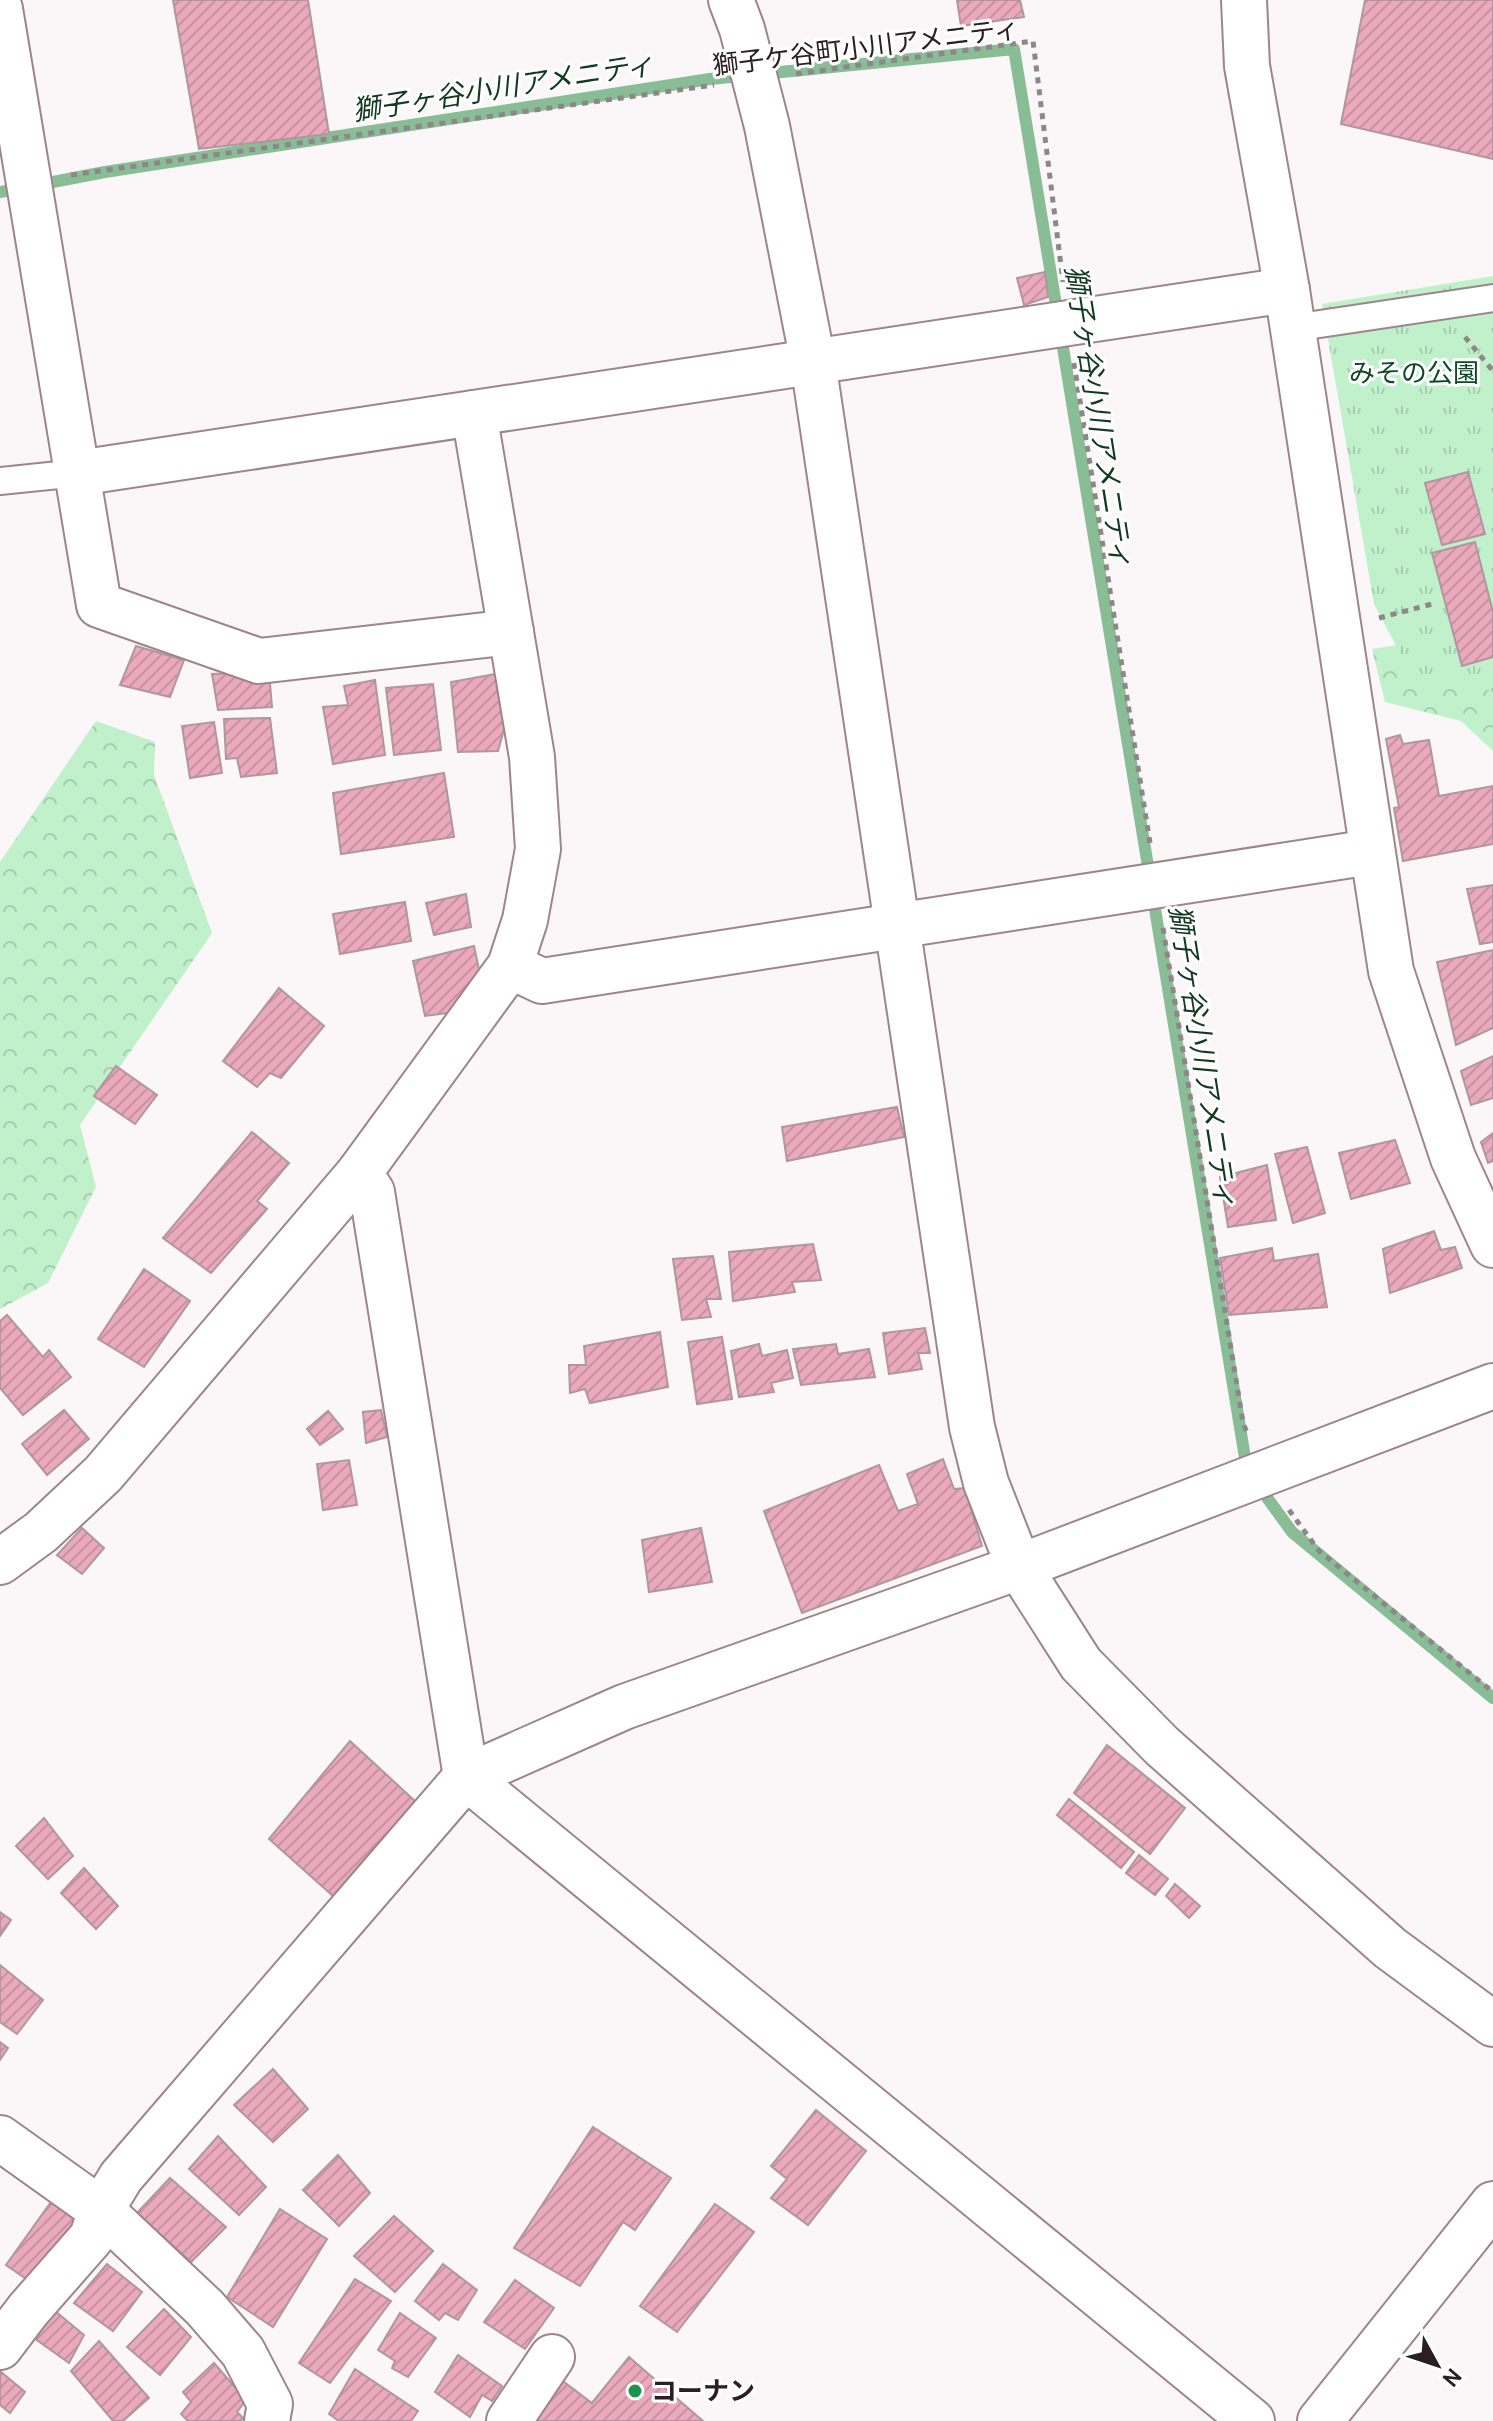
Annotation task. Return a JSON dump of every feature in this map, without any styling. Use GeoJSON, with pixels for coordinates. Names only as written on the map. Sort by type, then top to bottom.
{"type":"FeatureCollection","features":[{"type":"Feature","properties":{"kind":"street"},"geometry":{"type":"LineString","coordinates":[[731,0],[742,29],[767,126],[813,362],[972,1427],[986,1483],[1019,1567],[1081,1664],[1162,1746],[1390,1948],[1493,2024]]}},
{"type":"Feature","properties":{"kind":"street"},"geometry":{"type":"LineString","coordinates":[[1244,0],[1247,66],[1290,309],[1391,971],[1453,1158],[1488,1219]]}},
{"type":"Feature","properties":{"kind":"street"},"geometry":{"type":"LineString","coordinates":[[0,9],[99,605],[259,661],[511,632]]}},
{"type":"Feature","properties":{"kind":"street"},"geometry":{"type":"LineString","coordinates":[[78,473],[1068,324],[1290,309]]}},
{"type":"Feature","properties":{"kind":"street"},"geometry":{"type":"LineString","coordinates":[[0,1562],[41,1532],[103,1474],[359,1173],[510,966],[525,920],[538,849],[532,757],[474,413]]}},
{"type":"Feature","properties":{"kind":"street"},"geometry":{"type":"LineString","coordinates":[[510,966],[542,981],[1371,852]]}},
{"type":"Feature","properties":{"kind":"street"},"geometry":{"type":"LineString","coordinates":[[359,1173],[372,1192],[466,1777],[1252,2421]]}},
{"type":"Feature","properties":{"kind":"street"},"geometry":{"type":"LineString","coordinates":[[0,2347],[92,2237],[101,2210],[121,2177],[466,1777],[624,1707],[1019,1567],[1493,1386]]}},
{"type":"Feature","properties":{"kind":"street"},"geometry":{"type":"LineString","coordinates":[[0,2138],[101,2210],[205,2308],[243,2352],[276,2415]]}},
{"type":"Feature","properties":{"kind":"street"},"geometry":{"type":"LineString","coordinates":[[1320,2421],[1493,2204]]}},
{"type":"Feature","properties":{"kind":"street"},"geometry":{"type":"LineString","coordinates":[[509,2421],[552,2357]]}},
{"type":"Feature","properties":{"kind":"lane"},"geometry":{"type":"LineString","coordinates":[[1290,309],[1493,298]]}},
{"type":"Feature","properties":{"kind":"lane"},"geometry":{"type":"LineString","coordinates":[[0,481],[78,473]]}},
{"type":"Feature","properties":{"kind":"path","name":"獅子ケ谷町小川アメニティ"},"geometry":{"type":"LineString","coordinates":[[29,181],[1033,41],[1068,324],[1243,1423],[1263,1473],[1319,1551],[1493,1692]]}},
{"type":"Feature","properties":{"kind":"path"},"geometry":{"type":"LineString","coordinates":[[1338,629],[1432,604]]}},
{"type":"Feature","properties":{"kind":"green space","name":"みその公園"},"geometry":{"type":"Polygon","coordinates":[[[1493,276],[1493,691],[1415,682],[1374,604],[1322,304],[1493,276]]]}},
{"type":"Feature","properties":{"kind":"green space"},"geometry":{"type":"Polygon","coordinates":[[[1446,638],[1493,668],[1493,751],[1461,721],[1385,702],[1372,649],[1446,638]]]}},
{"type":"Feature","properties":{"kind":"green space"},"geometry":{"type":"Polygon","coordinates":[[[96,721],[155,742],[154,775],[212,933],[80,1125],[96,1187],[48,1283],[0,1309],[0,862],[96,721]]]}},
{"type":"Feature","properties":{"kind":"building"},"geometry":{"type":"Polygon","coordinates":[[[173,0],[308,0],[329,134],[199,149],[173,0]]]}},
{"type":"Feature","properties":{"kind":"building"},"geometry":{"type":"Polygon","coordinates":[[[957,0],[1020,0],[1024,17],[961,26],[957,0]]]}},
{"type":"Feature","properties":{"kind":"building"},"geometry":{"type":"Polygon","coordinates":[[[1365,0],[1493,0],[1493,159],[1341,124],[1365,0]]]}},
{"type":"Feature","properties":{"kind":"building"},"geometry":{"type":"Polygon","coordinates":[[[1045,272],[1048,297],[1024,305],[1017,278],[1045,272]]]}},
{"type":"Feature","properties":{"kind":"building"},"geometry":{"type":"Polygon","coordinates":[[[1468,472],[1485,534],[1442,545],[1425,483],[1468,472]]]}},
{"type":"Feature","properties":{"kind":"building"},"geometry":{"type":"Polygon","coordinates":[[[1475,542],[1493,612],[1493,657],[1462,666],[1432,553],[1475,542]]]}},
{"type":"Feature","properties":{"kind":"building"},"geometry":{"type":"Polygon","coordinates":[[[136,646],[184,660],[170,697],[120,685],[136,646]]]}},
{"type":"Feature","properties":{"kind":"building"},"geometry":{"type":"Polygon","coordinates":[[[269,672],[272,707],[218,710],[212,674],[269,672]]]}},
{"type":"Feature","properties":{"kind":"building"},"geometry":{"type":"Polygon","coordinates":[[[501,673],[507,719],[498,751],[458,752],[451,682],[501,673]]]}},
{"type":"Feature","properties":{"kind":"building"},"geometry":{"type":"Polygon","coordinates":[[[375,680],[385,755],[333,764],[323,707],[348,705],[344,686],[375,680]]]}},
{"type":"Feature","properties":{"kind":"building"},"geometry":{"type":"Polygon","coordinates":[[[433,684],[441,750],[394,755],[386,688],[433,684]]]}},
{"type":"Feature","properties":{"kind":"building"},"geometry":{"type":"Polygon","coordinates":[[[270,718],[277,773],[241,777],[237,758],[226,759],[224,719],[270,718]]]}},
{"type":"Feature","properties":{"kind":"building"},"geometry":{"type":"Polygon","coordinates":[[[214,722],[222,773],[190,778],[182,726],[214,722]]]}},
{"type":"Feature","properties":{"kind":"building"},"geometry":{"type":"Polygon","coordinates":[[[1400,735],[1403,744],[1429,740],[1439,796],[1493,786],[1493,844],[1403,861],[1394,808],[1399,807],[1386,739],[1400,735]]]}},
{"type":"Feature","properties":{"kind":"building"},"geometry":{"type":"Polygon","coordinates":[[[444,773],[454,837],[341,854],[333,793],[444,773]]]}},
{"type":"Feature","properties":{"kind":"building"},"geometry":{"type":"Polygon","coordinates":[[[1493,885],[1493,942],[1480,944],[1467,889],[1493,885]]]}},
{"type":"Feature","properties":{"kind":"building"},"geometry":{"type":"Polygon","coordinates":[[[466,894],[471,927],[434,935],[426,903],[466,894]]]}},
{"type":"Feature","properties":{"kind":"building"},"geometry":{"type":"Polygon","coordinates":[[[405,902],[411,941],[340,954],[333,914],[405,902]]]}},
{"type":"Feature","properties":{"kind":"building"},"geometry":{"type":"Polygon","coordinates":[[[474,946],[481,979],[455,1012],[425,1016],[413,961],[474,946]]]}},
{"type":"Feature","properties":{"kind":"building"},"geometry":{"type":"Polygon","coordinates":[[[1493,950],[1493,1028],[1456,1045],[1437,962],[1493,950]]]}},
{"type":"Feature","properties":{"kind":"building"},"geometry":{"type":"Polygon","coordinates":[[[279,988],[324,1026],[281,1078],[270,1073],[257,1087],[223,1061],[279,988]]]}},
{"type":"Feature","properties":{"kind":"building"},"geometry":{"type":"Polygon","coordinates":[[[1493,1056],[1493,1098],[1471,1105],[1461,1071],[1493,1056]]]}},
{"type":"Feature","properties":{"kind":"building"},"geometry":{"type":"Polygon","coordinates":[[[116,1066],[157,1095],[135,1124],[94,1096],[116,1066]]]}},
{"type":"Feature","properties":{"kind":"building"},"geometry":{"type":"Polygon","coordinates":[[[897,1107],[904,1137],[787,1161],[782,1127],[897,1107]]]}},
{"type":"Feature","properties":{"kind":"building"},"geometry":{"type":"Polygon","coordinates":[[[252,1132],[289,1163],[257,1201],[267,1209],[211,1273],[163,1238],[252,1132]]]}},
{"type":"Feature","properties":{"kind":"building"},"geometry":{"type":"Polygon","coordinates":[[[1493,1133],[1493,1161],[1488,1163],[1481,1142],[1493,1133]]]}},
{"type":"Feature","properties":{"kind":"building"},"geometry":{"type":"Polygon","coordinates":[[[1395,1140],[1410,1183],[1351,1199],[1339,1153],[1395,1140]]]}},
{"type":"Feature","properties":{"kind":"building"},"geometry":{"type":"Polygon","coordinates":[[[1307,1147],[1325,1213],[1293,1223],[1275,1154],[1307,1147]]]}},
{"type":"Feature","properties":{"kind":"building"},"geometry":{"type":"Polygon","coordinates":[[[1267,1165],[1276,1220],[1228,1227],[1220,1177],[1267,1165]]]}},
{"type":"Feature","properties":{"kind":"building"},"geometry":{"type":"Polygon","coordinates":[[[1434,1231],[1441,1250],[1455,1247],[1462,1268],[1390,1293],[1383,1249],[1434,1231]]]}},
{"type":"Feature","properties":{"kind":"building"},"geometry":{"type":"Polygon","coordinates":[[[813,1244],[821,1280],[792,1282],[795,1292],[733,1301],[729,1252],[813,1244]]]}},
{"type":"Feature","properties":{"kind":"building"},"geometry":{"type":"Polygon","coordinates":[[[1272,1248],[1274,1261],[1318,1254],[1327,1307],[1229,1315],[1220,1258],[1272,1248]]]}},
{"type":"Feature","properties":{"kind":"building"},"geometry":{"type":"Polygon","coordinates":[[[713,1256],[721,1299],[706,1299],[711,1317],[682,1320],[673,1259],[713,1256]]]}},
{"type":"Feature","properties":{"kind":"building"},"geometry":{"type":"Polygon","coordinates":[[[144,1269],[190,1301],[144,1367],[98,1339],[144,1269]]]}},
{"type":"Feature","properties":{"kind":"building"},"geometry":{"type":"Polygon","coordinates":[[[7,1315],[43,1357],[49,1350],[71,1377],[23,1415],[0,1388],[0,1321],[7,1315]]]}},
{"type":"Feature","properties":{"kind":"building"},"geometry":{"type":"Polygon","coordinates":[[[925,1328],[930,1353],[918,1353],[922,1369],[889,1374],[883,1333],[925,1328]]]}},
{"type":"Feature","properties":{"kind":"building"},"geometry":{"type":"Polygon","coordinates":[[[660,1332],[668,1387],[590,1403],[585,1389],[570,1393],[569,1365],[586,1365],[584,1346],[660,1332]]]}},
{"type":"Feature","properties":{"kind":"building"},"geometry":{"type":"Polygon","coordinates":[[[722,1337],[732,1399],[697,1404],[688,1342],[722,1337]]]}},
{"type":"Feature","properties":{"kind":"building"},"geometry":{"type":"Polygon","coordinates":[[[759,1344],[762,1356],[787,1350],[793,1378],[771,1383],[774,1392],[739,1397],[731,1351],[759,1344]]]}},
{"type":"Feature","properties":{"kind":"building"},"geometry":{"type":"Polygon","coordinates":[[[836,1344],[838,1354],[869,1349],[875,1377],[801,1385],[793,1349],[836,1344]]]}},
{"type":"Feature","properties":{"kind":"building"},"geometry":{"type":"Polygon","coordinates":[[[64,1410],[89,1439],[47,1475],[22,1444],[64,1410]]]}},
{"type":"Feature","properties":{"kind":"building"},"geometry":{"type":"Polygon","coordinates":[[[381,1410],[387,1437],[366,1443],[363,1412],[381,1410]]]}},
{"type":"Feature","properties":{"kind":"building"},"geometry":{"type":"Polygon","coordinates":[[[328,1411],[343,1429],[320,1445],[307,1429],[328,1411]]]}},
{"type":"Feature","properties":{"kind":"building"},"geometry":{"type":"Polygon","coordinates":[[[943,1459],[954,1489],[965,1488],[982,1546],[802,1613],[764,1511],[879,1465],[898,1511],[918,1504],[907,1474],[943,1459]]]}},
{"type":"Feature","properties":{"kind":"building"},"geometry":{"type":"Polygon","coordinates":[[[349,1460],[357,1505],[323,1510],[317,1464],[349,1460]]]}},
{"type":"Feature","properties":{"kind":"building"},"geometry":{"type":"Polygon","coordinates":[[[82,1528],[104,1548],[82,1574],[57,1555],[82,1528]]]}},
{"type":"Feature","properties":{"kind":"building"},"geometry":{"type":"Polygon","coordinates":[[[701,1528],[712,1582],[649,1592],[642,1540],[701,1528]]]}},
{"type":"Feature","properties":{"kind":"building"},"geometry":{"type":"Polygon","coordinates":[[[350,1741],[415,1801],[333,1896],[269,1839],[350,1741]]]}},
{"type":"Feature","properties":{"kind":"building"},"geometry":{"type":"Polygon","coordinates":[[[1107,1745],[1185,1808],[1150,1854],[1074,1793],[1107,1745]]]}},
{"type":"Feature","properties":{"kind":"building"},"geometry":{"type":"Polygon","coordinates":[[[1069,1799],[1134,1852],[1121,1868],[1057,1815],[1069,1799]]]}},
{"type":"Feature","properties":{"kind":"building"},"geometry":{"type":"Polygon","coordinates":[[[44,1818],[73,1856],[48,1879],[16,1846],[44,1818]]]}},
{"type":"Feature","properties":{"kind":"building"},"geometry":{"type":"Polygon","coordinates":[[[1139,1855],[1168,1879],[1155,1895],[1126,1873],[1139,1855]]]}},
{"type":"Feature","properties":{"kind":"building"},"geometry":{"type":"Polygon","coordinates":[[[84,1868],[118,1906],[96,1929],[61,1893],[84,1868]]]}},
{"type":"Feature","properties":{"kind":"building"},"geometry":{"type":"Polygon","coordinates":[[[1175,1884],[1200,1906],[1189,1918],[1166,1896],[1175,1884]]]}},
{"type":"Feature","properties":{"kind":"building"},"geometry":{"type":"Polygon","coordinates":[[[0,1912],[11,1920],[0,1936],[0,1912]]]}},
{"type":"Feature","properties":{"kind":"building"},"geometry":{"type":"Polygon","coordinates":[[[0,1965],[43,2000],[17,2034],[0,2022],[0,1965]]]}},
{"type":"Feature","properties":{"kind":"building"},"geometry":{"type":"Polygon","coordinates":[[[0,2042],[8,2048],[0,2060],[0,2042]]]}},
{"type":"Feature","properties":{"kind":"building"},"geometry":{"type":"Polygon","coordinates":[[[273,2069],[308,2109],[273,2142],[234,2105],[273,2069]]]}},
{"type":"Feature","properties":{"kind":"building"},"geometry":{"type":"Polygon","coordinates":[[[816,2110],[866,2151],[808,2225],[771,2198],[787,2179],[771,2166],[816,2110]]]}},
{"type":"Feature","properties":{"kind":"building"},"geometry":{"type":"Polygon","coordinates":[[[593,2127],[671,2178],[635,2230],[623,2222],[580,2286],[514,2248],[593,2127]]]}},
{"type":"Feature","properties":{"kind":"building"},"geometry":{"type":"Polygon","coordinates":[[[218,2136],[266,2187],[239,2215],[189,2169],[218,2136]]]}},
{"type":"Feature","properties":{"kind":"building"},"geometry":{"type":"Polygon","coordinates":[[[338,2155],[370,2193],[339,2226],[303,2190],[338,2155]]]}},
{"type":"Feature","properties":{"kind":"building"},"geometry":{"type":"Polygon","coordinates":[[[170,2178],[226,2227],[191,2262],[137,2213],[170,2178]]]}},
{"type":"Feature","properties":{"kind":"building"},"geometry":{"type":"Polygon","coordinates":[[[51,2202],[77,2221],[35,2285],[6,2265],[51,2202]]]}},
{"type":"Feature","properties":{"kind":"building"},"geometry":{"type":"Polygon","coordinates":[[[715,2204],[754,2232],[677,2332],[640,2306],[715,2204]]]}},
{"type":"Feature","properties":{"kind":"building"},"geometry":{"type":"Polygon","coordinates":[[[280,2209],[327,2239],[273,2327],[227,2297],[280,2209]]]}},
{"type":"Feature","properties":{"kind":"building"},"geometry":{"type":"Polygon","coordinates":[[[394,2216],[433,2251],[395,2292],[354,2256],[394,2216]]]}},
{"type":"Feature","properties":{"kind":"building"},"geometry":{"type":"Polygon","coordinates":[[[107,2264],[142,2292],[113,2331],[74,2303],[107,2264]]]}},
{"type":"Feature","properties":{"kind":"building"},"geometry":{"type":"Polygon","coordinates":[[[443,2264],[477,2290],[458,2320],[445,2313],[439,2320],[415,2301],[443,2264]]]}},
{"type":"Feature","properties":{"kind":"building"},"geometry":{"type":"Polygon","coordinates":[[[355,2279],[391,2301],[330,2383],[299,2363],[355,2279]]]}},
{"type":"Feature","properties":{"kind":"building"},"geometry":{"type":"Polygon","coordinates":[[[515,2280],[554,2308],[525,2349],[484,2322],[515,2280]]]}},
{"type":"Feature","properties":{"kind":"building"},"geometry":{"type":"Polygon","coordinates":[[[49,2306],[84,2335],[69,2363],[27,2333],[49,2306]]]}},
{"type":"Feature","properties":{"kind":"building"},"geometry":{"type":"Polygon","coordinates":[[[164,2309],[191,2337],[160,2375],[127,2347],[164,2309]]]}},
{"type":"Feature","properties":{"kind":"building"},"geometry":{"type":"Polygon","coordinates":[[[400,2313],[436,2338],[408,2377],[392,2368],[395,2361],[378,2350],[400,2313]]]}},
{"type":"Feature","properties":{"kind":"building"},"geometry":{"type":"Polygon","coordinates":[[[99,2341],[149,2398],[123,2421],[113,2421],[71,2371],[99,2341]]]}},
{"type":"Feature","properties":{"kind":"building"},"geometry":{"type":"Polygon","coordinates":[[[458,2355],[502,2386],[492,2401],[482,2395],[470,2417],[435,2392],[458,2355]]]}},
{"type":"Feature","properties":{"kind":"building","name":"コーナン"},"geometry":{"type":"Polygon","coordinates":[[[629,2357],[703,2421],[528,2421],[560,2379],[592,2403],[629,2357]]]}},
{"type":"Feature","properties":{"kind":"building"},"geometry":{"type":"Polygon","coordinates":[[[214,2363],[246,2400],[237,2412],[243,2418],[240,2421],[188,2421],[181,2414],[191,2402],[183,2392],[214,2363]]]}},
{"type":"Feature","properties":{"kind":"building"},"geometry":{"type":"Polygon","coordinates":[[[355,2369],[418,2411],[411,2421],[339,2421],[329,2414],[355,2369]]]}},
{"type":"Feature","properties":{"kind":"building"},"geometry":{"type":"Polygon","coordinates":[[[0,2371],[25,2392],[10,2413],[0,2405],[0,2371]]]}},
{"type":"Feature","properties":{"kind":"waterway","name":"獅子ヶ谷小川アメニティ"},"geometry":{"type":"LineString","coordinates":[[0,192],[105,172],[710,79],[1014,49],[1247,1470],[1292,1532],[1493,1698]]}},
{"type":"Feature","properties":{"kind":"place","name":"コーナン"},"geometry":{"type":"Point","coordinates":[635,2391]}}]}
